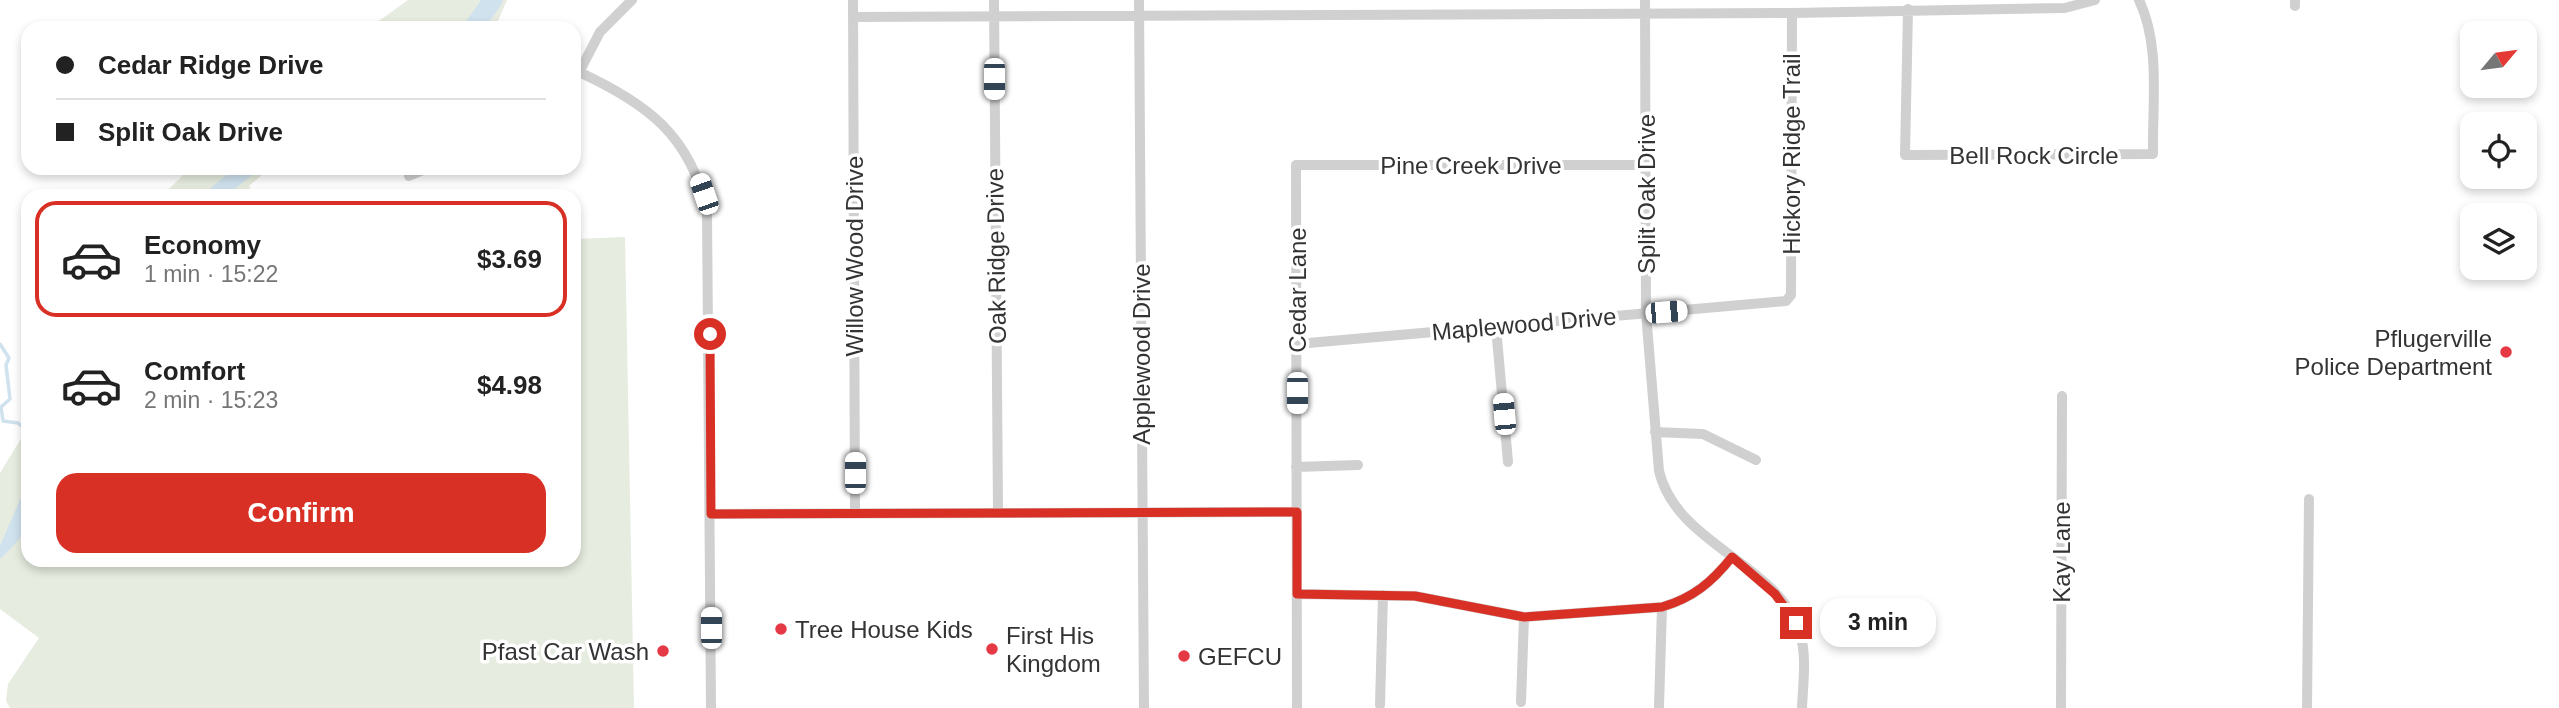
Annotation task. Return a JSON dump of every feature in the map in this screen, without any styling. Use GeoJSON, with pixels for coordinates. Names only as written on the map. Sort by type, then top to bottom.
{"type":"FeatureCollection","features":[{"type":"Feature","properties":{"kind":"street"},"geometry":{"type":"LineString","coordinates":[[581,68],[600,32],[632,0]]}},
{"type":"Feature","properties":{"kind":"street","name":"Willow Wood Drive"},"geometry":{"type":"LineString","coordinates":[[853,0],[855,513]]}},
{"type":"Feature","properties":{"kind":"street","name":"Oak Ridge Drive"},"geometry":{"type":"LineString","coordinates":[[994,0],[998,512]]}},
{"type":"Feature","properties":{"kind":"street","name":"Applewood Drive"},"geometry":{"type":"LineString","coordinates":[[1139,0],[1144,708]]}},
{"type":"Feature","properties":{"kind":"street","name":"Split Oak Drive"},"geometry":{"type":"LineString","coordinates":[[1645,0],[1646,313],[1658,471],[1674,508],[1775,594],[1796,623],[1802,643],[1802,708]]}},
{"type":"Feature","properties":{"kind":"street"},"geometry":{"type":"LineString","coordinates":[[853,17],[1140,16],[1294,7],[1646,14],[1792,13],[2065,8],[2095,0]]}},
{"type":"Feature","properties":{"kind":"street","name":"Bell Rock Circle"},"geometry":{"type":"LineString","coordinates":[[1908,9],[1905,155],[2153,154],[2151,40],[2149,20],[2139,0]]}},
{"type":"Feature","properties":{"kind":"street","name":"Hickory Ridge Trail"},"geometry":{"type":"LineString","coordinates":[[1790,295],[1792,13]]}},
{"type":"Feature","properties":{"kind":"street"},"geometry":{"type":"LineString","coordinates":[[581,79],[643,105],[668,128],[696,173],[704,194],[709,232],[711,708]]}},
{"type":"Feature","properties":{"kind":"street","name":"Pine Creek Drive"},"geometry":{"type":"LineString","coordinates":[[1296,165],[1646,165]]}},
{"type":"Feature","properties":{"kind":"street","name":"Cedar Lane"},"geometry":{"type":"LineString","coordinates":[[1296,165],[1297,708]]}},
{"type":"Feature","properties":{"kind":"street","name":"Maplewood Drive"},"geometry":{"type":"LineString","coordinates":[[1297,344],[1786,301],[1790,295]]}},
{"type":"Feature","properties":{"kind":"street"},"geometry":{"type":"LineString","coordinates":[[1496,327],[1508,462]]}},
{"type":"Feature","properties":{"kind":"street","name":"Kay Lane"},"geometry":{"type":"LineString","coordinates":[[2061,708],[2063,396]]}},
{"type":"Feature","properties":{"kind":"street"},"geometry":{"type":"LineString","coordinates":[[1655,432],[1703,434],[1756,460]]}},
{"type":"Feature","properties":{"kind":"street"},"geometry":{"type":"LineString","coordinates":[[1296,467],[1358,465]]}},
{"type":"Feature","properties":{"kind":"street"},"geometry":{"type":"LineString","coordinates":[[2307,708],[2309,499]]}},
{"type":"Feature","properties":{"kind":"street"},"geometry":{"type":"LineString","coordinates":[[711,514],[1297,512]]}},
{"type":"Feature","properties":{"kind":"street"},"geometry":{"type":"LineString","coordinates":[[1297,594],[1383,595],[1446,601],[1524,617],[1662,607],[1678,603],[1706,586],[1732,557]]}},
{"type":"Feature","properties":{"kind":"street"},"geometry":{"type":"LineString","coordinates":[[1380,705],[1383,595]]}},
{"type":"Feature","properties":{"kind":"street"},"geometry":{"type":"LineString","coordinates":[[1659,706],[1662,607]]}},
{"type":"Feature","properties":{"kind":"street"},"geometry":{"type":"LineString","coordinates":[[1521,702],[1524,617]]}},
{"type":"Feature","properties":{"kind":"shaded area"},"geometry":{"type":"Polygon","coordinates":[[[408,0],[507,0],[498,21],[379,21],[408,0]]]}},
{"type":"Feature","properties":{"kind":"shaded area"},"geometry":{"type":"Polygon","coordinates":[[[183,175],[262,175],[249,186],[251,189],[169,189],[183,175]]]}},
{"type":"Feature","properties":{"kind":"shaded area"},"geometry":{"type":"Polygon","coordinates":[[[625,237],[634,708],[10,708],[6,701],[8,684],[39,638],[0,609],[0,473],[21,438],[21,567],[581,567],[581,239],[625,237]]]}},
{"type":"Feature","properties":{"kind":"water"},"geometry":{"type":"Polygon","coordinates":[[[226,175],[252,175],[235,189],[210,189],[226,175]]]}},
{"type":"Feature","properties":{"kind":"water"},"geometry":{"type":"Polygon","coordinates":[[[21,497],[21,536],[0,559],[0,546],[21,497]]]}},
{"type":"Feature","properties":{"kind":"waterway"},"geometry":{"type":"LineString","coordinates":[[478,21],[493,0]]}},
{"type":"Feature","properties":{"kind":"waterway"},"geometry":{"type":"LineString","coordinates":[[0,344],[9,358],[6,365],[10,399],[1,407],[3,421],[21,425]]}},
{"type":"Feature","properties":{"kind":"place","name":"Pflugerville Police Department"},"geometry":{"type":"Point","coordinates":[2506,352]}},
{"type":"Feature","properties":{"kind":"place","name":"Tree House Kids"},"geometry":{"type":"Point","coordinates":[781,629]}},
{"type":"Feature","properties":{"kind":"place","name":"First His Kingdom"},"geometry":{"type":"Point","coordinates":[992,649]}},
{"type":"Feature","properties":{"kind":"place","name":"Pfast Car Wash"},"geometry":{"type":"Point","coordinates":[663,651]}},
{"type":"Feature","properties":{"kind":"place","name":"GEFCU"},"geometry":{"type":"Point","coordinates":[1184,656]}},
{"type":"Feature","properties":{"kind":"route"},"geometry":{"type":"LineString","coordinates":[[710,334],[711,514],[1297,512],[1297,594],[1415,596],[1524,617],[1548,618],[1662,607],[1678,603],[1706,586],[1732,557],[1775,594],[1796,623]]}}]}
